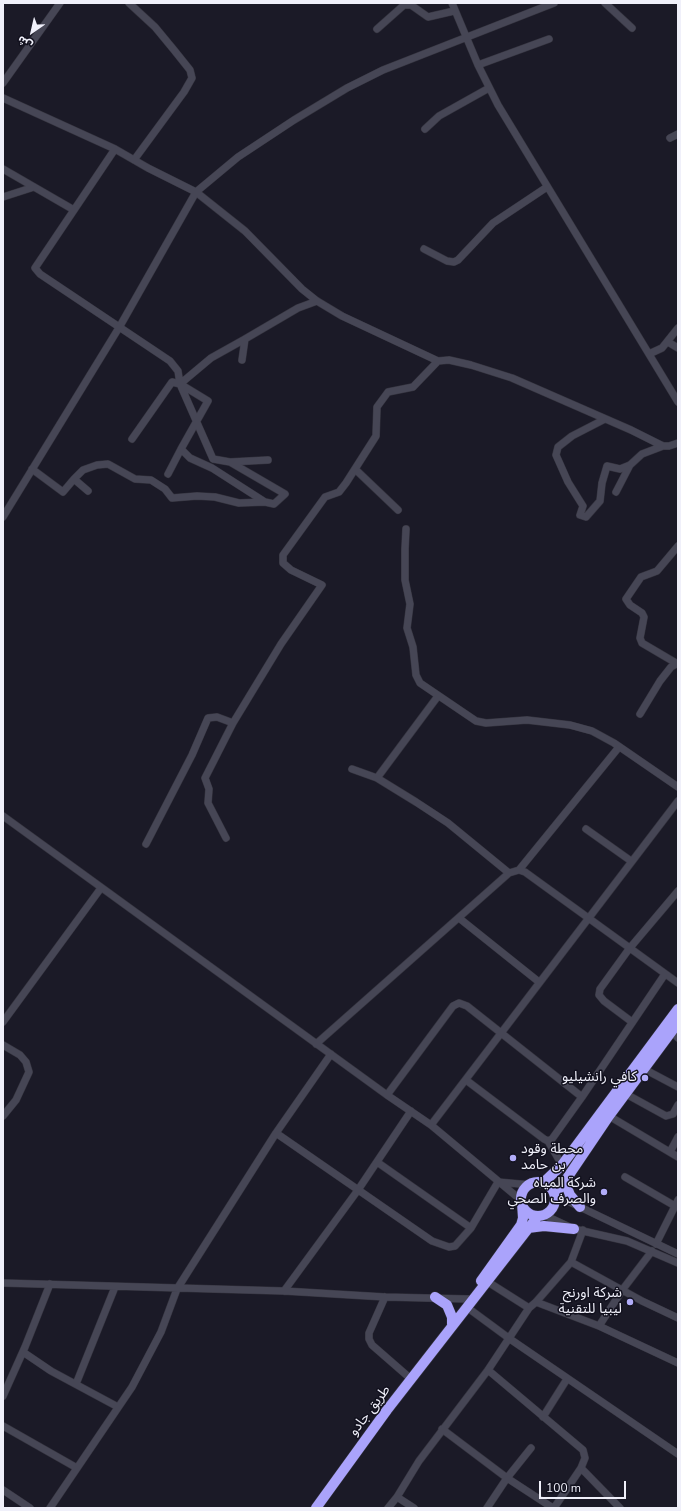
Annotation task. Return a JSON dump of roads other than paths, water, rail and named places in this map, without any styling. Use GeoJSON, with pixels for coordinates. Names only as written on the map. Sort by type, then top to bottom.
{"type":"FeatureCollection","features":[{"type":"Feature","properties":{"kind":"highway"},"geometry":{"type":"LineString","coordinates":[[676,1031],[644,1069],[609,1116],[565,1182],[554,1194],[553,1207],[541,1216],[527,1211],[522,1202],[525,1190],[531,1185],[543,1183],[562,1165],[678,1009]]}},
{"type":"Feature","properties":{"kind":"highway"},"geometry":{"type":"LineString","coordinates":[[565,1182],[570,1196],[580,1207]]}},
{"type":"Feature","properties":{"kind":"highway"},"geometry":{"type":"LineString","coordinates":[[543,1183],[549,1187],[554,1194]]}},
{"type":"Feature","properties":{"kind":"highway","name":"طريق جادو"},"geometry":{"type":"LineString","coordinates":[[470,1302],[521,1225],[523,1218],[522,1202]]}},
{"type":"Feature","properties":{"kind":"highway","name":"طريق جادو"},"geometry":{"type":"LineString","coordinates":[[316,1508],[450,1327],[488,1282],[528,1228],[541,1216]]}},
{"type":"Feature","properties":{"kind":"highway"},"geometry":{"type":"LineString","coordinates":[[528,1228],[544,1226],[578,1230]]}},
{"type":"Feature","properties":{"kind":"highway"},"geometry":{"type":"LineString","coordinates":[[435,1297],[447,1305],[450,1310],[450,1327]]}},
{"type":"Feature","properties":{"kind":"street"},"geometry":{"type":"LineString","coordinates":[[3,83],[60,3]]}},
{"type":"Feature","properties":{"kind":"street"},"geometry":{"type":"LineString","coordinates":[[129,3],[155,27],[192,74],[190,83],[184,92],[134,160]]}},
{"type":"Feature","properties":{"kind":"street"},"geometry":{"type":"LineString","coordinates":[[452,3],[454,11],[489,88],[547,187],[678,402]]}},
{"type":"Feature","properties":{"kind":"street"},"geometry":{"type":"LineString","coordinates":[[3,517],[120,326],[196,192],[238,157],[307,112],[383,70],[466,36],[554,3]]}},
{"type":"Feature","properties":{"kind":"street"},"geometry":{"type":"LineString","coordinates":[[605,3],[632,28]]}},
{"type":"Feature","properties":{"kind":"street"},"geometry":{"type":"LineString","coordinates":[[377,29],[404,5],[411,5],[428,17],[454,11]]}},
{"type":"Feature","properties":{"kind":"street"},"geometry":{"type":"LineString","coordinates":[[478,66],[550,39]]}},
{"type":"Feature","properties":{"kind":"street"},"geometry":{"type":"LineString","coordinates":[[425,129],[439,116],[489,88]]}},
{"type":"Feature","properties":{"kind":"street"},"geometry":{"type":"LineString","coordinates":[[3,98],[115,149],[196,192],[245,231],[302,289],[317,301],[342,316],[438,361],[449,360],[492,372],[606,419],[663,446]]}},
{"type":"Feature","properties":{"kind":"street"},"geometry":{"type":"LineString","coordinates":[[670,138],[678,134]]}},
{"type":"Feature","properties":{"kind":"street"},"geometry":{"type":"LineString","coordinates":[[115,149],[36,266],[36,270],[170,360],[178,371],[180,384],[196,424],[213,459],[230,462],[268,460]]}},
{"type":"Feature","properties":{"kind":"street"},"geometry":{"type":"LineString","coordinates":[[3,169],[74,210]]}},
{"type":"Feature","properties":{"kind":"street"},"geometry":{"type":"LineString","coordinates":[[3,197],[34,187]]}},
{"type":"Feature","properties":{"kind":"street"},"geometry":{"type":"LineString","coordinates":[[424,249],[447,260],[454,262],[458,260],[493,224],[547,187]]}},
{"type":"Feature","properties":{"kind":"street"},"geometry":{"type":"LineString","coordinates":[[180,384],[211,358],[298,308],[317,301]]}},
{"type":"Feature","properties":{"kind":"street"},"geometry":{"type":"LineString","coordinates":[[649,354],[662,348],[678,328]]}},
{"type":"Feature","properties":{"kind":"street"},"geometry":{"type":"LineString","coordinates":[[242,360],[245,339]]}},
{"type":"Feature","properties":{"kind":"street"},"geometry":{"type":"LineString","coordinates":[[668,342],[678,348]]}},
{"type":"Feature","properties":{"kind":"street"},"geometry":{"type":"LineString","coordinates":[[226,838],[208,803],[209,789],[205,778],[233,723],[282,644],[322,585],[291,570],[283,563],[283,555],[325,497],[339,492],[355,469],[376,436],[377,406],[388,392],[413,387],[438,361]]}},
{"type":"Feature","properties":{"kind":"street"},"geometry":{"type":"LineString","coordinates":[[132,439],[172,382],[180,384],[208,401],[168,474]]}},
{"type":"Feature","properties":{"kind":"street"},"geometry":{"type":"LineString","coordinates":[[606,419],[572,436],[558,447],[556,455],[568,482],[583,506],[580,515],[586,517],[600,501],[602,483],[607,466],[620,469],[630,465]]}},
{"type":"Feature","properties":{"kind":"street"},"geometry":{"type":"LineString","coordinates":[[616,492],[630,465],[642,454],[663,446],[678,443]]}},
{"type":"Feature","properties":{"kind":"street"},"geometry":{"type":"LineString","coordinates":[[181,449],[190,458],[212,468],[265,502]]}},
{"type":"Feature","properties":{"kind":"street"},"geometry":{"type":"LineString","coordinates":[[32,470],[63,492],[83,470],[97,465],[108,464],[135,479],[151,480],[165,489],[172,498],[197,496],[215,497],[239,503],[265,502],[274,504],[285,494],[230,462]]}},
{"type":"Feature","properties":{"kind":"street"},"geometry":{"type":"LineString","coordinates":[[355,469],[398,510]]}},
{"type":"Feature","properties":{"kind":"street"},"geometry":{"type":"LineString","coordinates":[[74,479],[88,491]]}},
{"type":"Feature","properties":{"kind":"street"},"geometry":{"type":"LineString","coordinates":[[406,529],[405,580],[410,604],[407,628],[412,647],[416,676],[420,683],[476,721],[486,723],[527,720],[576,726],[592,731],[619,746],[678,787]]}},
{"type":"Feature","properties":{"kind":"street"},"geometry":{"type":"LineString","coordinates":[[640,714],[660,681],[671,667],[677,663],[642,643],[640,638],[644,617],[642,613],[630,605],[626,599],[636,581],[644,575],[657,571],[678,546]]}},
{"type":"Feature","properties":{"kind":"street"},"geometry":{"type":"LineString","coordinates":[[377,778],[438,696]]}},
{"type":"Feature","properties":{"kind":"street"},"geometry":{"type":"LineString","coordinates":[[146,844],[192,755],[208,718],[218,717],[233,723]]}},
{"type":"Feature","properties":{"kind":"street"},"geometry":{"type":"LineString","coordinates":[[316,1044],[509,873],[519,870],[619,746]]}},
{"type":"Feature","properties":{"kind":"street"},"geometry":{"type":"LineString","coordinates":[[352,769],[377,778],[448,824],[509,873]]}},
{"type":"Feature","properties":{"kind":"street"},"geometry":{"type":"LineString","coordinates":[[431,1125],[678,801]]}},
{"type":"Feature","properties":{"kind":"street"},"geometry":{"type":"LineString","coordinates":[[3,816],[316,1044],[431,1125],[522,1202]]}},
{"type":"Feature","properties":{"kind":"street"},"geometry":{"type":"LineString","coordinates":[[586,829],[632,861]]}},
{"type":"Feature","properties":{"kind":"street"},"geometry":{"type":"LineString","coordinates":[[519,870],[525,872],[678,984]]}},
{"type":"Feature","properties":{"kind":"street"},"geometry":{"type":"LineString","coordinates":[[3,1022],[101,888]]}},
{"type":"Feature","properties":{"kind":"street"},"geometry":{"type":"LineString","coordinates":[[632,1022],[598,995],[600,989],[630,949],[678,891]]}},
{"type":"Feature","properties":{"kind":"street"},"geometry":{"type":"LineString","coordinates":[[459,918],[539,982]]}},
{"type":"Feature","properties":{"kind":"street"},"geometry":{"type":"LineString","coordinates":[[548,1141],[552,1139],[582,1097],[665,974]]}},
{"type":"Feature","properties":{"kind":"street"},"geometry":{"type":"LineString","coordinates":[[387,1095],[453,1006],[460,1003],[467,1006],[582,1097]]}},
{"type":"Feature","properties":{"kind":"street"},"geometry":{"type":"LineString","coordinates":[[3,1045],[20,1055],[26,1062],[29,1072],[16,1100],[3,1116]]}},
{"type":"Feature","properties":{"kind":"street"},"geometry":{"type":"LineString","coordinates":[[50,1508],[132,1387],[161,1332],[177,1289],[276,1133],[331,1054]]}},
{"type":"Feature","properties":{"kind":"street"},"geometry":{"type":"LineString","coordinates":[[644,1069],[678,1087]]}},
{"type":"Feature","properties":{"kind":"street"},"geometry":{"type":"LineString","coordinates":[[466,1080],[548,1141],[562,1165]]}},
{"type":"Feature","properties":{"kind":"street"},"geometry":{"type":"LineString","coordinates":[[626,1094],[666,1116],[673,1114],[677,1108]]}},
{"type":"Feature","properties":{"kind":"street"},"geometry":{"type":"LineString","coordinates":[[284,1291],[358,1190],[411,1111]]}},
{"type":"Feature","properties":{"kind":"street"},"geometry":{"type":"LineString","coordinates":[[609,1116],[678,1157]]}},
{"type":"Feature","properties":{"kind":"street"},"geometry":{"type":"LineString","coordinates":[[276,1133],[432,1241],[449,1248],[455,1246],[471,1228],[498,1182]]}},
{"type":"Feature","properties":{"kind":"street"},"geometry":{"type":"LineString","coordinates":[[670,1152],[678,1137]]}},
{"type":"Feature","properties":{"kind":"street"},"geometry":{"type":"LineString","coordinates":[[377,1162],[471,1228]]}},
{"type":"Feature","properties":{"kind":"street"},"geometry":{"type":"LineString","coordinates":[[625,1177],[676,1203],[656,1244]]}},
{"type":"Feature","properties":{"kind":"street"},"geometry":{"type":"LineString","coordinates":[[498,1182],[531,1185]]}},
{"type":"Feature","properties":{"kind":"street"},"geometry":{"type":"LineString","coordinates":[[554,1194],[678,1254]]}},
{"type":"Feature","properties":{"kind":"street"},"geometry":{"type":"LineString","coordinates":[[541,1216],[578,1230],[627,1242],[678,1263]]}},
{"type":"Feature","properties":{"kind":"street"},"geometry":{"type":"LineString","coordinates":[[388,1508],[397,1497],[419,1461],[510,1340],[529,1308],[571,1262],[578,1230]]}},
{"type":"Feature","properties":{"kind":"street"},"geometry":{"type":"LineString","coordinates":[[599,1326],[622,1289],[652,1251]]}},
{"type":"Feature","properties":{"kind":"street"},"geometry":{"type":"LineString","coordinates":[[571,1262],[642,1301],[678,1318]]}},
{"type":"Feature","properties":{"kind":"street"},"geometry":{"type":"LineString","coordinates":[[488,1282],[529,1308]]}},
{"type":"Feature","properties":{"kind":"street"},"geometry":{"type":"LineString","coordinates":[[3,1284],[284,1291],[385,1297],[435,1297],[470,1302],[510,1340],[678,1454]]}},
{"type":"Feature","properties":{"kind":"street"},"geometry":{"type":"LineString","coordinates":[[4,1393],[23,1352],[50,1284]]}},
{"type":"Feature","properties":{"kind":"street"},"geometry":{"type":"LineString","coordinates":[[76,1384],[115,1287]]}},
{"type":"Feature","properties":{"kind":"street"},"geometry":{"type":"LineString","coordinates":[[385,1297],[369,1333],[369,1339],[372,1345],[411,1379]]}},
{"type":"Feature","properties":{"kind":"street"},"geometry":{"type":"LineString","coordinates":[[536,1302],[599,1326],[678,1363]]}},
{"type":"Feature","properties":{"kind":"street"},"geometry":{"type":"LineString","coordinates":[[23,1352],[51,1371],[118,1407]]}},
{"type":"Feature","properties":{"kind":"street"},"geometry":{"type":"LineString","coordinates":[[442,1430],[507,1478],[553,1508],[581,1468],[585,1458],[583,1450],[488,1370]]}},
{"type":"Feature","properties":{"kind":"street"},"geometry":{"type":"LineString","coordinates":[[543,1417],[567,1378]]}},
{"type":"Feature","properties":{"kind":"street"},"geometry":{"type":"LineString","coordinates":[[3,1426],[77,1468]]}},
{"type":"Feature","properties":{"kind":"street"},"geometry":{"type":"LineString","coordinates":[[487,1508],[507,1478],[531,1448]]}},
{"type":"Feature","properties":{"kind":"street"},"geometry":{"type":"LineString","coordinates":[[581,1468],[620,1508]]}},
{"type":"Feature","properties":{"kind":"street"},"geometry":{"type":"LineString","coordinates":[[3,1490],[30,1508]]}},
{"type":"Feature","properties":{"kind":"street"},"geometry":{"type":"LineString","coordinates":[[397,1497],[414,1508]]}},
{"type":"Feature","properties":{"kind":"place","name":"كافي رانشيليو"},"geometry":{"type":"Point","coordinates":[645,1078]}},
{"type":"Feature","properties":{"kind":"place","name":"محطة وقود بن حامد"},"geometry":{"type":"Point","coordinates":[513,1158]}},
{"type":"Feature","properties":{"kind":"place","name":"شركة المياه والصرف الصحي"},"geometry":{"type":"Point","coordinates":[604,1192]}},
{"type":"Feature","properties":{"kind":"place","name":"شركة اورنج ليبيا للتقنية"},"geometry":{"type":"Point","coordinates":[630,1302]}}]}
